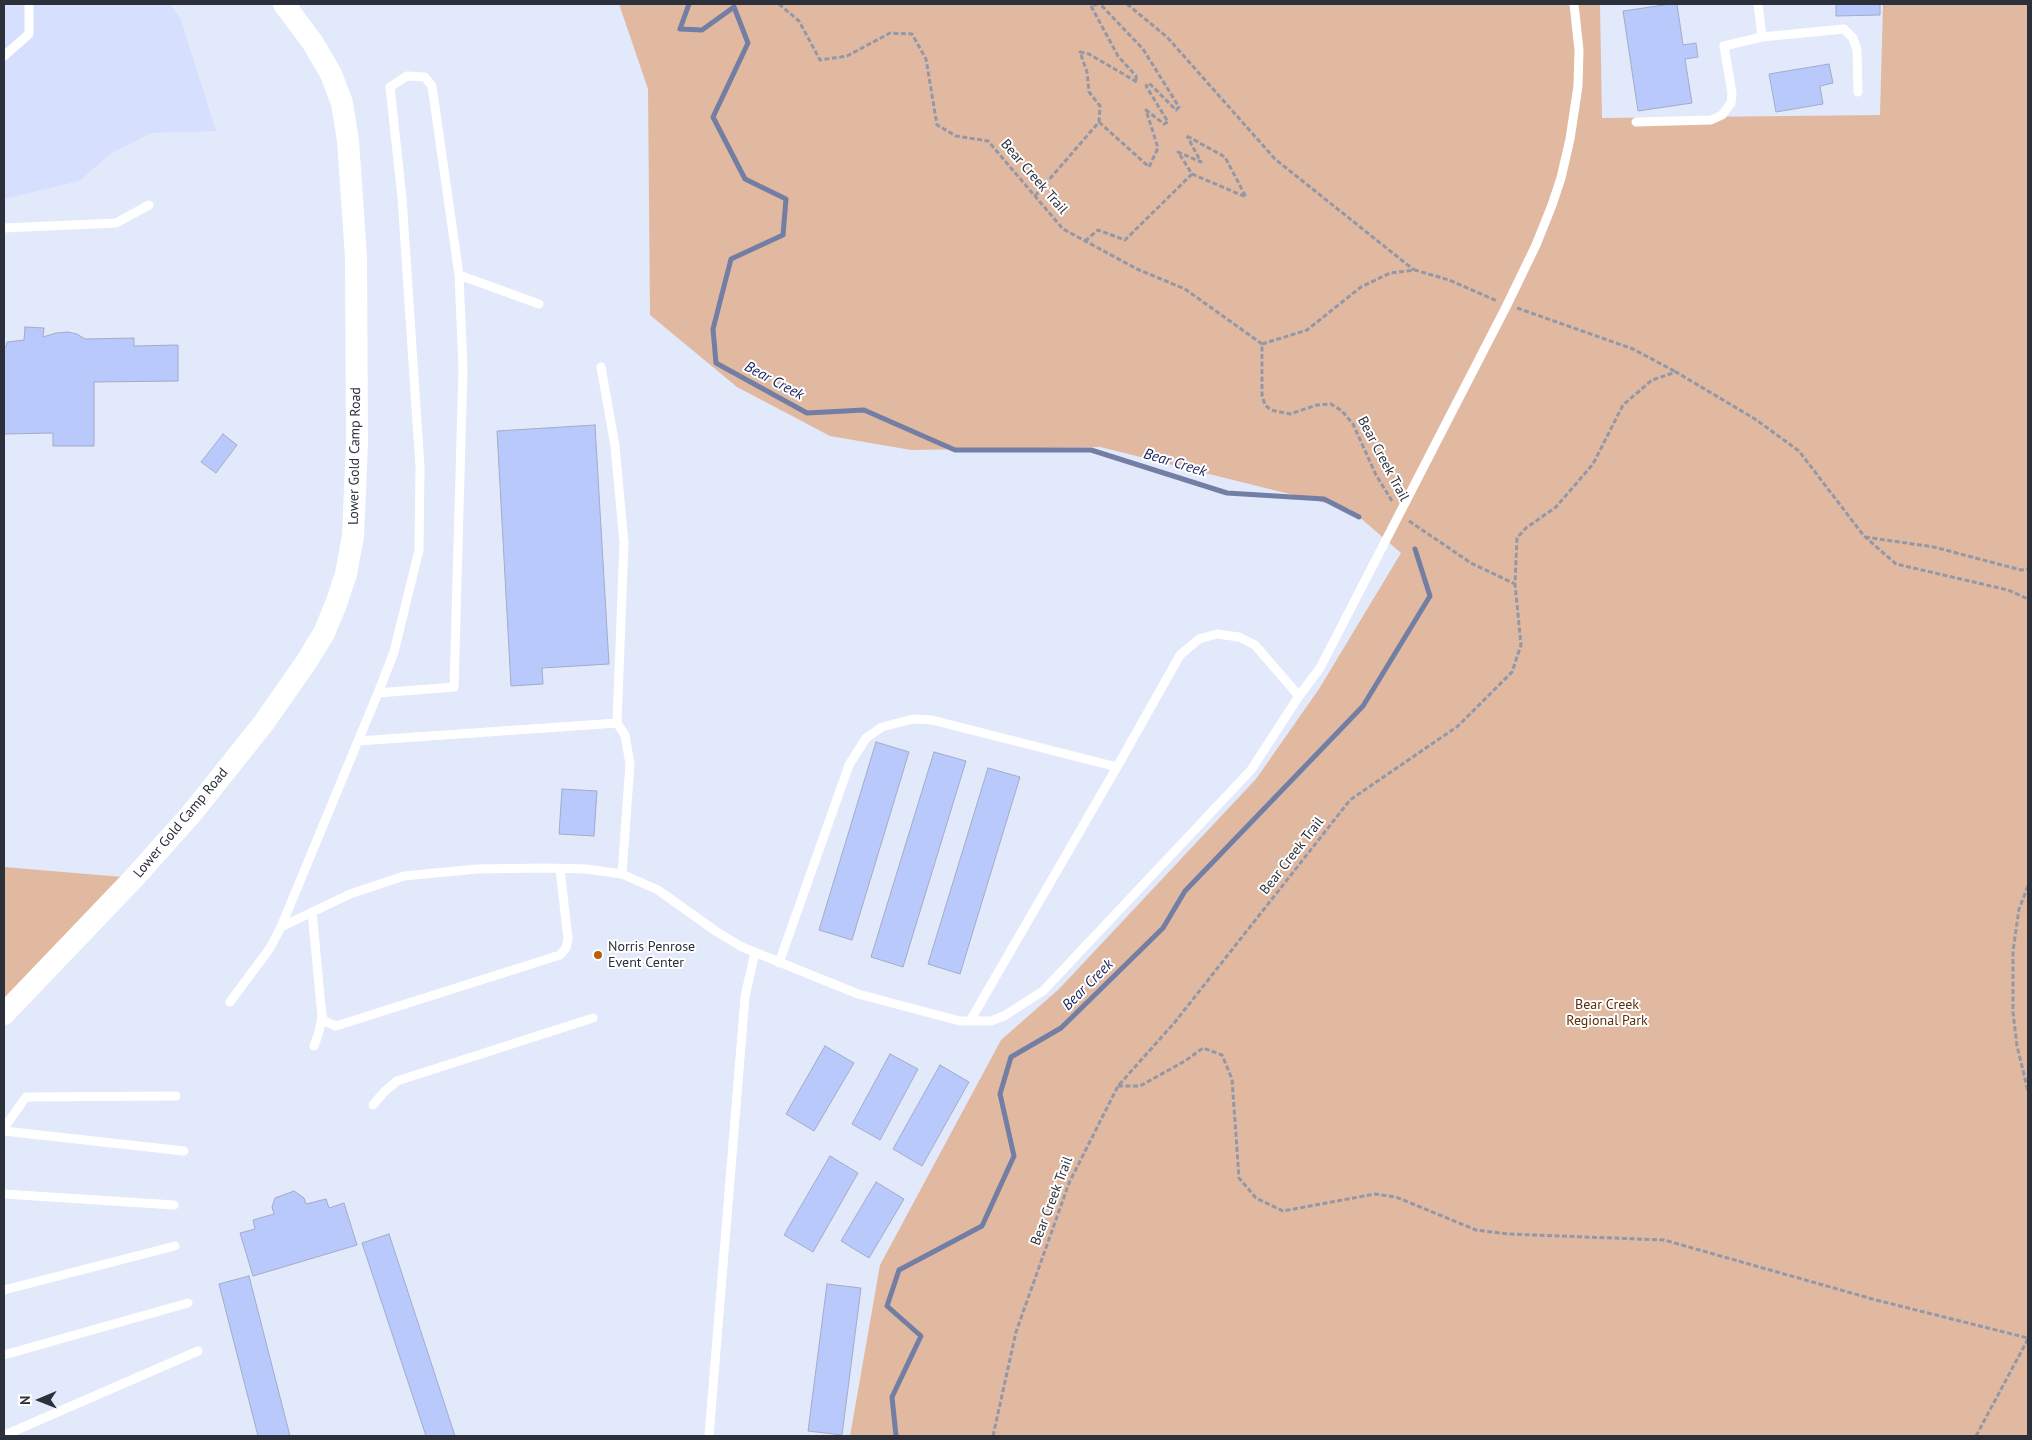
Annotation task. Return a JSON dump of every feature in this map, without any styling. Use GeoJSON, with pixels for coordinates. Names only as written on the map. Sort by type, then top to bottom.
{"type":"FeatureCollection","features":[{"type":"Feature","properties":{"kind":"street","name":"Lower Gold Camp Road"},"geometry":{"type":"LineString","coordinates":[[4,1014],[134,878],[192,813],[263,724],[324,633],[346,574],[353,536],[356,501],[357,443],[356,257],[348,141],[342,103],[331,74],[313,43],[284,4]]}},
{"type":"Feature","properties":{"kind":"lane"},"geometry":{"type":"LineString","coordinates":[[4,56],[29,34],[29,4]]}},
{"type":"Feature","properties":{"kind":"lane"},"geometry":{"type":"LineString","coordinates":[[281,927],[350,894],[404,876],[477,869],[586,869],[622,874],[658,890],[717,932],[755,952],[858,994],[960,1021],[991,1021],[1004,1016],[1043,991],[1252,770],[1299,696],[1320,668],[1507,305],[1536,245],[1552,205],[1570,140],[1578,86],[1580,50],[1574,4]]}},
{"type":"Feature","properties":{"kind":"lane"},"geometry":{"type":"LineString","coordinates":[[1758,4],[1762,37]]}},
{"type":"Feature","properties":{"kind":"lane"},"geometry":{"type":"LineString","coordinates":[[1636,122],[1711,120],[1722,115],[1731,103],[1732,93],[1724,46],[1762,37],[1844,29],[1853,38],[1857,50],[1858,92]]}},
{"type":"Feature","properties":{"kind":"lane"},"geometry":{"type":"LineString","coordinates":[[230,1002],[270,948],[281,927],[394,652],[419,550],[420,457],[402,198],[390,86],[407,76],[425,77],[432,86],[459,275],[463,368],[454,687],[378,693]]}},
{"type":"Feature","properties":{"kind":"lane"},"geometry":{"type":"LineString","coordinates":[[4,228],[116,223],[149,205]]}},
{"type":"Feature","properties":{"kind":"lane"},"geometry":{"type":"LineString","coordinates":[[459,275],[539,304]]}},
{"type":"Feature","properties":{"kind":"lane"},"geometry":{"type":"LineString","coordinates":[[601,367],[615,446],[624,543],[617,723],[625,735],[630,764],[622,874]]}},
{"type":"Feature","properties":{"kind":"lane"},"geometry":{"type":"LineString","coordinates":[[970,1021],[1180,655],[1199,639],[1218,634],[1239,637],[1255,645],[1299,696]]}},
{"type":"Feature","properties":{"kind":"lane"},"geometry":{"type":"LineString","coordinates":[[779,963],[849,765],[866,738],[882,727],[913,719],[932,720],[1117,767]]}},
{"type":"Feature","properties":{"kind":"lane"},"geometry":{"type":"LineString","coordinates":[[358,741],[617,723]]}},
{"type":"Feature","properties":{"kind":"lane"},"geometry":{"type":"LineString","coordinates":[[322,1016],[324,1021],[336,1026],[560,955],[566,948],[568,939],[560,868]]}},
{"type":"Feature","properties":{"kind":"lane"},"geometry":{"type":"LineString","coordinates":[[312,912],[322,1016],[314,1046]]}},
{"type":"Feature","properties":{"kind":"lane"},"geometry":{"type":"LineString","coordinates":[[709,1436],[745,997],[755,952]]}},
{"type":"Feature","properties":{"kind":"lane"},"geometry":{"type":"LineString","coordinates":[[373,1105],[384,1092],[398,1081],[593,1018]]}},
{"type":"Feature","properties":{"kind":"lane"},"geometry":{"type":"LineString","coordinates":[[176,1096],[26,1097],[4,1130],[184,1151]]}},
{"type":"Feature","properties":{"kind":"lane"},"geometry":{"type":"LineString","coordinates":[[4,1194],[174,1205]]}},
{"type":"Feature","properties":{"kind":"lane"},"geometry":{"type":"LineString","coordinates":[[4,1290],[175,1246]]}},
{"type":"Feature","properties":{"kind":"lane"},"geometry":{"type":"LineString","coordinates":[[4,1355],[188,1303]]}},
{"type":"Feature","properties":{"kind":"lane"},"geometry":{"type":"LineString","coordinates":[[4,1435],[198,1351]]}},
{"type":"Feature","properties":{"kind":"path","name":"Bear Creek Trail"},"geometry":{"type":"LineString","coordinates":[[779,4],[799,21],[820,60],[847,56],[890,33],[912,34],[926,59],[937,125],[956,136],[988,141],[1063,229],[1137,269],[1185,288],[1262,344],[1262,395],[1265,405],[1271,410],[1290,414],[1317,405],[1331,404],[1342,410],[1354,424],[1376,475],[1400,515],[1471,564],[1515,584],[1521,645],[1512,672],[1458,726],[1350,800],[1175,1022],[1118,1086],[1068,1184],[1016,1332],[993,1436]]}},
{"type":"Feature","properties":{"kind":"path"},"geometry":{"type":"LineString","coordinates":[[1035,196],[1099,122],[1100,106],[1089,92],[1088,72],[1080,52],[1089,54],[1137,82],[1136,76],[1118,56],[1091,6],[1098,4],[1143,49],[1179,107],[1176,110],[1149,83],[1146,86],[1168,122],[1164,124],[1146,110],[1158,148],[1149,167],[1099,122]]}},
{"type":"Feature","properties":{"kind":"path"},"geometry":{"type":"LineString","coordinates":[[1127,4],[1167,37],[1275,159],[1415,270],[1449,280],[1507,305],[1633,349],[1676,372],[1755,419],[1799,451],[1864,536],[1896,564],[2008,590],[2028,599]]}},
{"type":"Feature","properties":{"kind":"path"},"geometry":{"type":"LineString","coordinates":[[1186,136],[1225,157],[1246,197],[1237,193],[1192,174],[1178,152],[1200,162],[1186,136]]}},
{"type":"Feature","properties":{"kind":"path"},"geometry":{"type":"LineString","coordinates":[[1085,241],[1098,230],[1125,240],[1192,174]]}},
{"type":"Feature","properties":{"kind":"path"},"geometry":{"type":"LineString","coordinates":[[1262,344],[1307,330],[1361,287],[1383,276],[1390,273],[1415,270]]}},
{"type":"Feature","properties":{"kind":"path"},"geometry":{"type":"LineString","coordinates":[[1515,584],[1518,538],[1526,528],[1556,507],[1594,464],[1623,404],[1652,380],[1676,372]]}},
{"type":"Feature","properties":{"kind":"path"},"geometry":{"type":"LineString","coordinates":[[1864,536],[1934,547],[2021,570],[2028,568]]}},
{"type":"Feature","properties":{"kind":"path"},"geometry":{"type":"LineString","coordinates":[[2028,886],[2019,909],[2013,951],[2013,1012],[2017,1046],[2028,1092]]}},
{"type":"Feature","properties":{"kind":"path"},"geometry":{"type":"LineString","coordinates":[[1118,1086],[1140,1086],[1185,1061],[1203,1048],[1222,1055],[1232,1079],[1238,1178],[1256,1198],[1283,1211],[1375,1194],[1396,1197],[1476,1230],[1508,1234],[1664,1240],[1876,1300],[2028,1338],[1976,1436]]}},
{"type":"Feature","properties":{"kind":"shaded area"},"geometry":{"type":"Polygon","coordinates":[[[4,4],[169,4],[180,17],[216,131],[151,133],[110,154],[79,181],[4,199],[4,4]]]}},
{"type":"Feature","properties":{"kind":"green space","name":"Bear Creek Regional Park"},"geometry":{"type":"Polygon","coordinates":[[[619,4],[1600,4],[1602,118],[1880,115],[1883,4],[2028,4],[2028,1436],[850,1436],[880,1265],[1001,1040],[1059,989],[1256,779],[1319,689],[1401,553],[1350,509],[1100,447],[911,450],[830,436],[737,387],[650,315],[648,89],[619,4]]]}},
{"type":"Feature","properties":{"kind":"green space"},"geometry":{"type":"Polygon","coordinates":[[[4,867],[134,878],[4,1014],[4,867]]]}},
{"type":"Feature","properties":{"kind":"building"},"geometry":{"type":"Polygon","coordinates":[[[1677,4],[1683,45],[1696,43],[1698,57],[1685,59],[1692,103],[1638,111],[1623,11],[1677,4]]]}},
{"type":"Feature","properties":{"kind":"building"},"geometry":{"type":"Polygon","coordinates":[[[1836,4],[1880,4],[1880,15],[1836,16],[1836,4]]]}},
{"type":"Feature","properties":{"kind":"building"},"geometry":{"type":"Polygon","coordinates":[[[1829,64],[1833,83],[1820,86],[1823,104],[1776,112],[1769,74],[1829,64]]]}},
{"type":"Feature","properties":{"kind":"building"},"geometry":{"type":"Polygon","coordinates":[[[25,327],[44,328],[43,337],[68,332],[77,334],[85,339],[134,338],[134,346],[178,345],[178,381],[94,382],[94,446],[53,446],[53,433],[4,434],[4,347],[6,347],[7,342],[24,340],[25,327]]]}},
{"type":"Feature","properties":{"kind":"building"},"geometry":{"type":"Polygon","coordinates":[[[595,425],[609,664],[542,668],[543,684],[511,686],[497,431],[595,425]]]}},
{"type":"Feature","properties":{"kind":"building"},"geometry":{"type":"Polygon","coordinates":[[[223,434],[237,445],[216,473],[201,462],[223,434]]]}},
{"type":"Feature","properties":{"kind":"building"},"geometry":{"type":"Polygon","coordinates":[[[876,742],[909,752],[852,940],[819,930],[876,742]]]}},
{"type":"Feature","properties":{"kind":"building"},"geometry":{"type":"Polygon","coordinates":[[[934,752],[966,761],[903,967],[871,957],[934,752]]]}},
{"type":"Feature","properties":{"kind":"building"},"geometry":{"type":"Polygon","coordinates":[[[988,768],[1020,777],[960,974],[928,964],[988,768]]]}},
{"type":"Feature","properties":{"kind":"building"},"geometry":{"type":"Polygon","coordinates":[[[562,789],[597,791],[594,836],[559,834],[562,789]]]}},
{"type":"Feature","properties":{"kind":"building"},"geometry":{"type":"Polygon","coordinates":[[[825,1046],[854,1063],[814,1131],[786,1114],[825,1046]]]}},
{"type":"Feature","properties":{"kind":"building"},"geometry":{"type":"Polygon","coordinates":[[[890,1054],[918,1069],[880,1140],[852,1124],[890,1054]]]}},
{"type":"Feature","properties":{"kind":"building"},"geometry":{"type":"Polygon","coordinates":[[[940,1065],[969,1082],[922,1166],[893,1149],[940,1065]]]}},
{"type":"Feature","properties":{"kind":"building"},"geometry":{"type":"Polygon","coordinates":[[[830,1156],[858,1173],[813,1252],[784,1235],[830,1156]]]}},
{"type":"Feature","properties":{"kind":"building"},"geometry":{"type":"Polygon","coordinates":[[[876,1182],[904,1199],[869,1258],[841,1241],[876,1182]]]}},
{"type":"Feature","properties":{"kind":"building"},"geometry":{"type":"Polygon","coordinates":[[[294,1191],[304,1198],[306,1204],[326,1199],[329,1208],[344,1203],[357,1245],[253,1276],[240,1233],[255,1229],[253,1220],[274,1214],[272,1207],[275,1198],[294,1191]]]}},
{"type":"Feature","properties":{"kind":"building"},"geometry":{"type":"Polygon","coordinates":[[[389,1234],[455,1436],[426,1436],[362,1243],[389,1234]]]}},
{"type":"Feature","properties":{"kind":"building"},"geometry":{"type":"Polygon","coordinates":[[[249,1276],[290,1436],[258,1436],[219,1284],[249,1276]]]}},
{"type":"Feature","properties":{"kind":"building"},"geometry":{"type":"Polygon","coordinates":[[[827,1284],[861,1288],[842,1435],[808,1431],[827,1284]]]}},
{"type":"Feature","properties":{"kind":"waterway","name":"Bear Creek"},"geometry":{"type":"LineString","coordinates":[[689,4],[680,29],[702,30],[734,7],[748,43],[713,117],[745,179],[786,199],[783,235],[731,259],[713,329],[716,363],[807,413],[864,410],[955,450],[1091,450],[1227,493],[1324,499],[1359,517]]}},
{"type":"Feature","properties":{"kind":"waterway","name":"Bear Creek"},"geometry":{"type":"LineString","coordinates":[[896,1436],[892,1397],[921,1336],[887,1306],[899,1270],[982,1226],[1014,1156],[1000,1094],[1011,1057],[1061,1028],[1163,928],[1185,891],[1363,706],[1430,596],[1415,549]]}},
{"type":"Feature","properties":{"kind":"place","name":"Norris Penrose Event Center"},"geometry":{"type":"Point","coordinates":[598,955]}}]}
